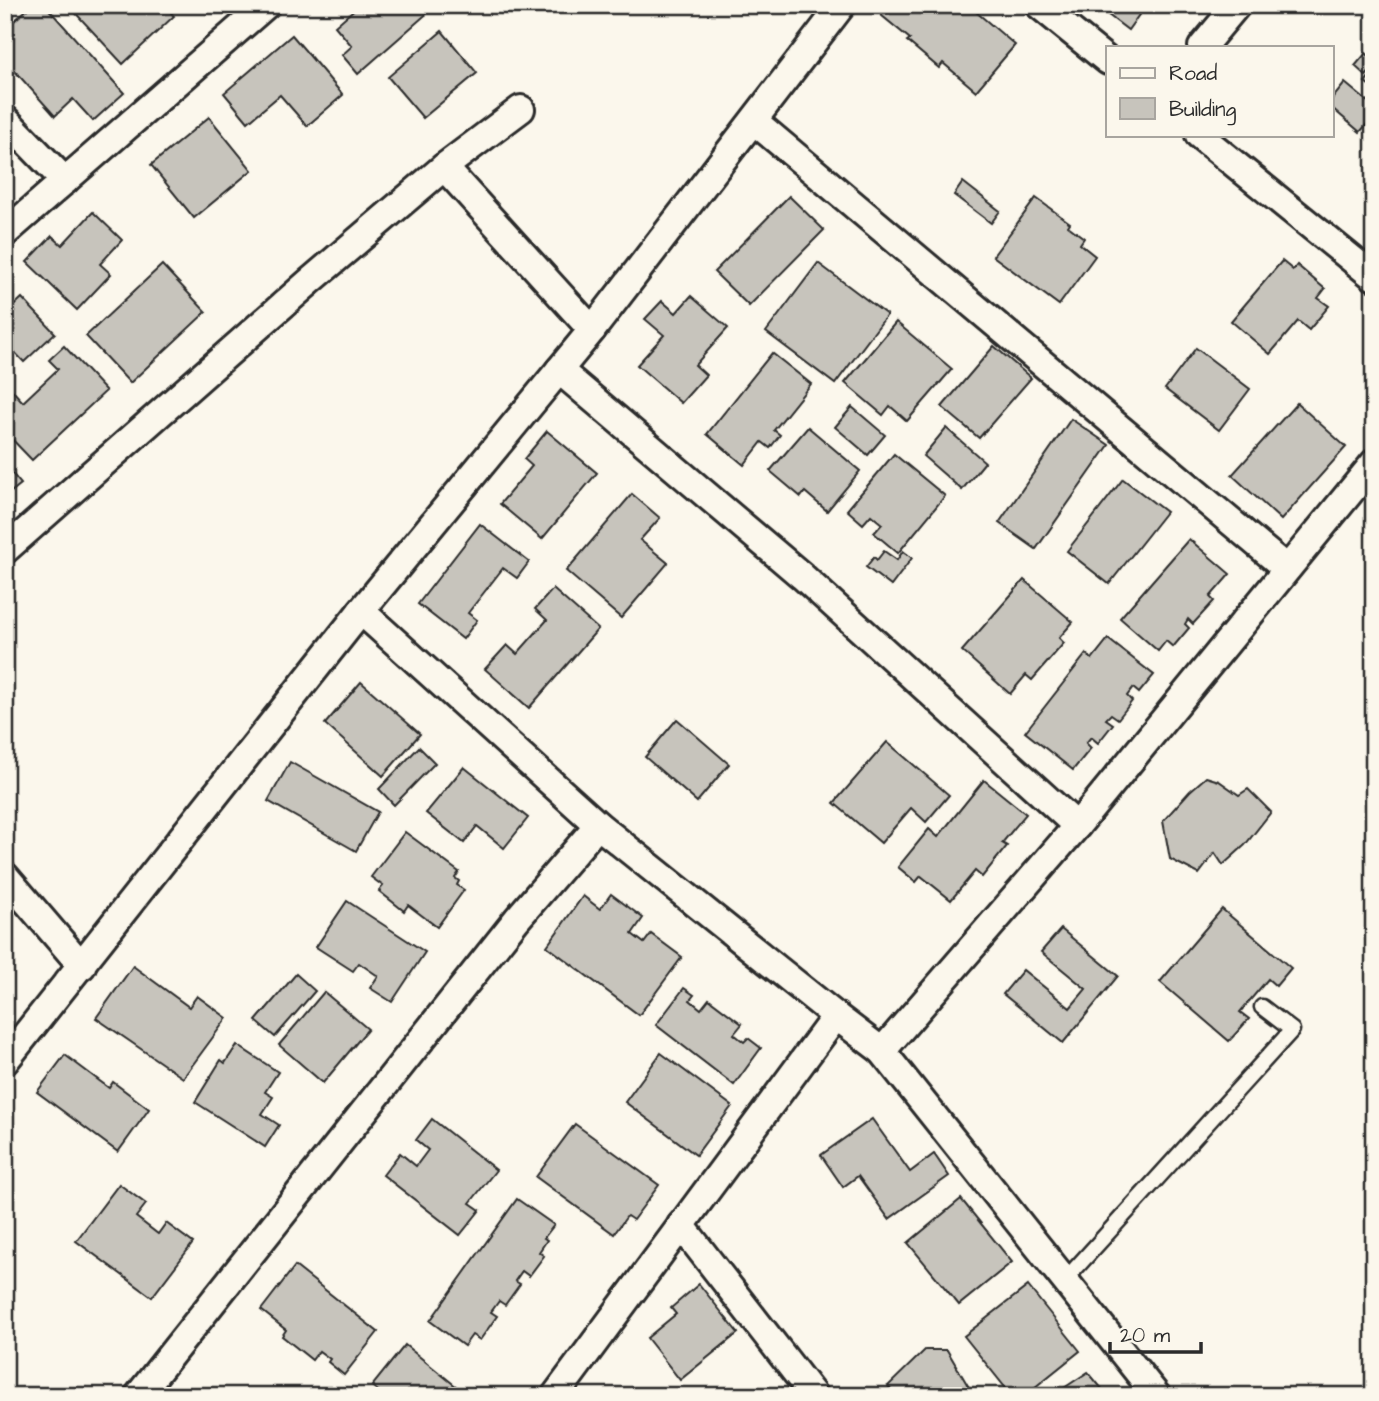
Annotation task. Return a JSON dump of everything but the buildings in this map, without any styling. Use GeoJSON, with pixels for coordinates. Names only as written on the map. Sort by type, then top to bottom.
{"type":"FeatureCollection","features":[{"type":"Feature","properties":{"kind":"street"},"geometry":{"type":"LineString","coordinates":[[5,233],[267,5]]}},
{"type":"Feature","properties":{"kind":"street"},"geometry":{"type":"LineString","coordinates":[[5,1061],[361,611],[592,330],[842,5]]}},
{"type":"Feature","properties":{"kind":"street"},"geometry":{"type":"LineString","coordinates":[[1039,5],[1106,59]]}},
{"type":"Feature","properties":{"kind":"street"},"geometry":{"type":"LineString","coordinates":[[1203,46],[1237,5]]}},
{"type":"Feature","properties":{"kind":"street"},"geometry":{"type":"LineString","coordinates":[[5,550],[309,282],[444,167],[522,109]]}},
{"type":"Feature","properties":{"kind":"street"},"geometry":{"type":"LineString","coordinates":[[5,119],[65,181]]}},
{"type":"Feature","properties":{"kind":"street"},"geometry":{"type":"LineString","coordinates":[[754,121],[1287,569]]}},
{"type":"Feature","properties":{"kind":"street"},"geometry":{"type":"LineString","coordinates":[[1200,136],[1369,263]]}},
{"type":"Feature","properties":{"kind":"street"},"geometry":{"type":"LineString","coordinates":[[444,167],[592,330]]}},
{"type":"Feature","properties":{"kind":"street"},"geometry":{"type":"LineString","coordinates":[[559,370],[802,576],[1077,826]]}},
{"type":"Feature","properties":{"kind":"street"},"geometry":{"type":"LineString","coordinates":[[882,1051],[1077,826],[1374,463]]}},
{"type":"Feature","properties":{"kind":"street"},"geometry":{"type":"LineString","coordinates":[[361,611],[598,825],[882,1051],[1157,1396]]}},
{"type":"Feature","properties":{"kind":"street"},"geometry":{"type":"LineString","coordinates":[[138,1396],[517,919],[598,825]]}},
{"type":"Feature","properties":{"kind":"street"},"geometry":{"type":"LineString","coordinates":[[5,876],[82,966]]}},
{"type":"Feature","properties":{"kind":"street"},"geometry":{"type":"LineString","coordinates":[[555,1396],[836,1016]]}},
{"type":"Feature","properties":{"kind":"street"},"geometry":{"type":"LineString","coordinates":[[681,1225],[814,1396]]}},
{"type":"Feature","properties":{"kind":"lane"},"geometry":{"type":"LineString","coordinates":[[1065,1280],[1292,1030],[1262,1007]]}}]}
